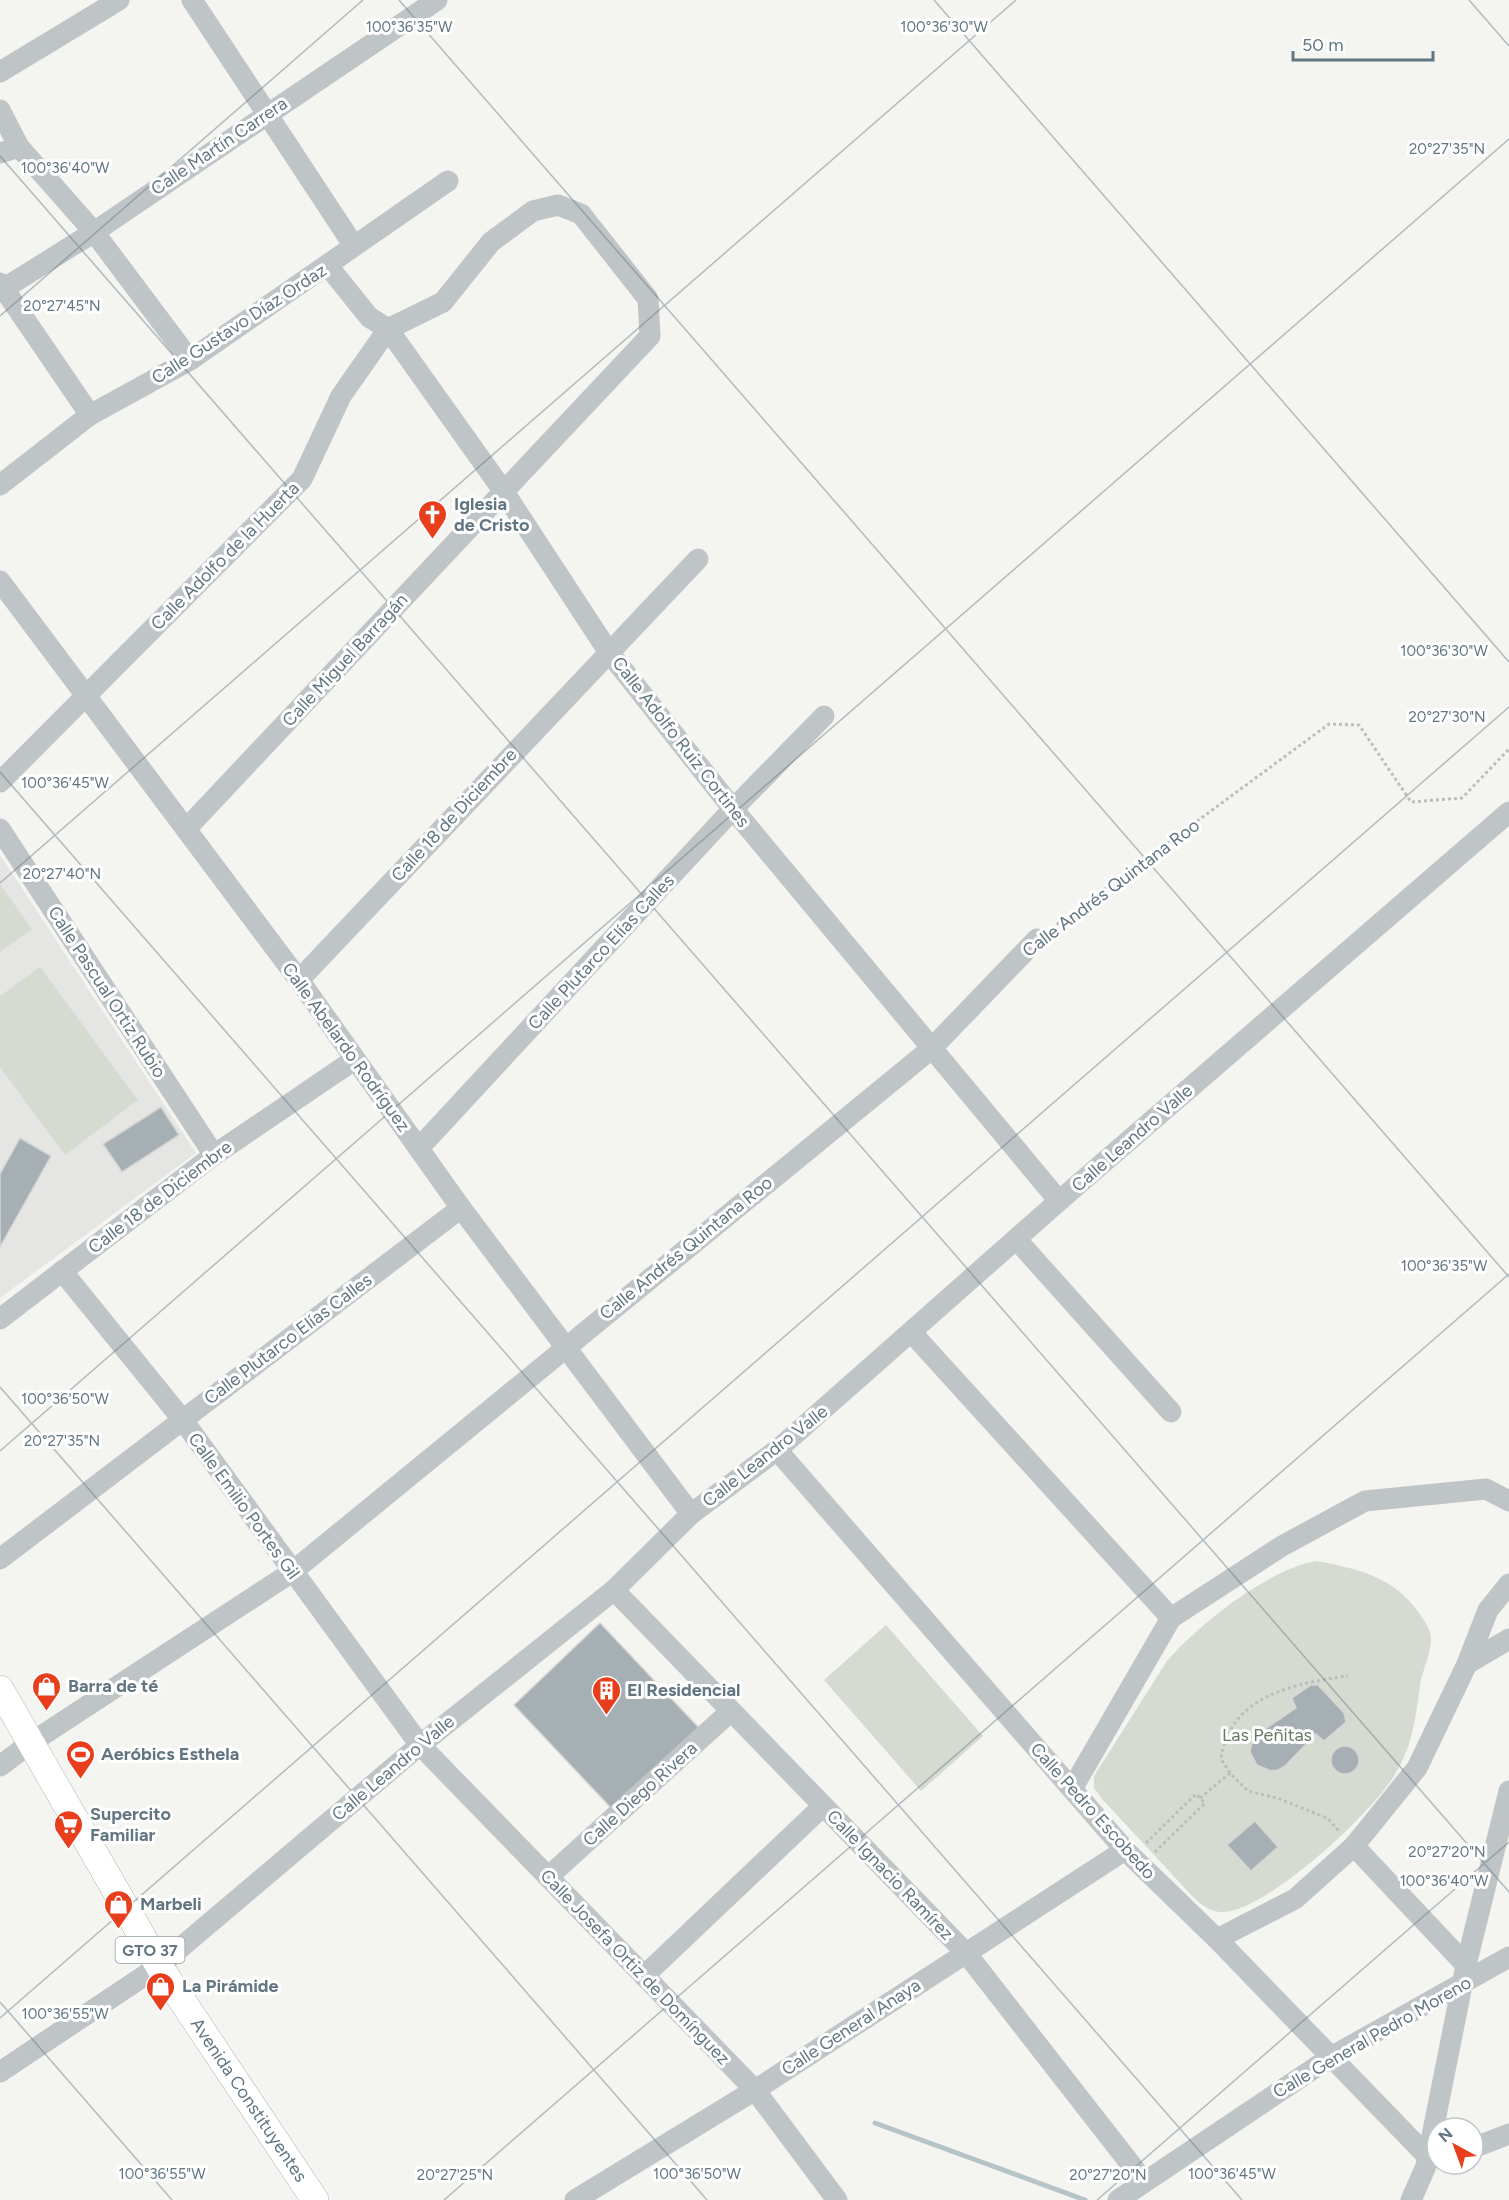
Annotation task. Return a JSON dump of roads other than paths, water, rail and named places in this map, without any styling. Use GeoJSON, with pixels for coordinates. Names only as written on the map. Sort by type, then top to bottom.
{"type":"FeatureCollection","features":[{"type":"Feature","properties":{"kind":"main road","name":"Avenida Constituyentes"},"geometry":{"type":"LineString","coordinates":[[0,1689],[159,1966],[308,2198]]}},
{"type":"Feature","properties":{"kind":"street"},"geometry":{"type":"LineString","coordinates":[[0,72],[120,0]]}},
{"type":"Feature","properties":{"kind":"street"},"geometry":{"type":"LineString","coordinates":[[192,0],[354,246]]}},
{"type":"Feature","properties":{"kind":"street","name":"Calle Martín Carrera"},"geometry":{"type":"LineString","coordinates":[[1,288],[94,232],[437,0]]}},
{"type":"Feature","properties":{"kind":"street"},"geometry":{"type":"LineString","coordinates":[[0,110],[10,150],[94,232],[190,360]]}},
{"type":"Feature","properties":{"kind":"street","name":"Calle Gustavo Díaz Ordaz"},"geometry":{"type":"LineString","coordinates":[[0,485],[90,415],[190,360],[448,181]]}},
{"type":"Feature","properties":{"kind":"street","name":"Calle Adolfo de la Huerta"},"geometry":{"type":"LineString","coordinates":[[0,782],[302,479],[341,396],[388,329],[442,302],[491,242],[533,211],[558,205]]}},
{"type":"Feature","properties":{"kind":"street","name":"Calle Miguel Barragán"},"geometry":{"type":"LineString","coordinates":[[186,829],[650,336],[648,299],[580,214],[558,205]]}},
{"type":"Feature","properties":{"kind":"street","name":"Calle Adolfo Ruiz Cortines"},"geometry":{"type":"LineString","coordinates":[[328,266],[369,317],[388,329],[504,492],[608,651],[733,809],[1059,1201]]}},
{"type":"Feature","properties":{"kind":"street"},"geometry":{"type":"LineString","coordinates":[[1,288],[90,415]]}},
{"type":"Feature","properties":{"kind":"street","name":"Calle 18 de Diciembre"},"geometry":{"type":"LineString","coordinates":[[299,980],[608,651],[698,559]]}},
{"type":"Feature","properties":{"kind":"street","name":"Calle Abelardo Rodríguez"},"geometry":{"type":"LineString","coordinates":[[0,581],[299,980],[461,1208],[691,1514]]}},
{"type":"Feature","properties":{"kind":"street","name":"Calle Plutarco Elías Calles"},"geometry":{"type":"LineString","coordinates":[[419,1148],[733,809],[824,716]]}},
{"type":"Feature","properties":{"kind":"street","name":"Calle Leandro Valle"},"geometry":{"type":"LineString","coordinates":[[0,2072],[159,1966],[420,1745],[614,1590],[691,1514],[777,1450],[912,1334],[1059,1201],[1509,812]]}},
{"type":"Feature","properties":{"kind":"street","name":"Calle Pascual Ortiz Rubio"},"geometry":{"type":"LineString","coordinates":[[0,830],[214,1155]]}},
{"type":"Feature","properties":{"kind":"street","name":"Calle Andrés Quintana Roo"},"geometry":{"type":"LineString","coordinates":[[0,1766],[32,1742],[292,1572],[931,1049],[1037,939]]}},
{"type":"Feature","properties":{"kind":"street","name":"Calle 18 de Diciembre"},"geometry":{"type":"LineString","coordinates":[[0,1319],[214,1155],[354,1060]]}},
{"type":"Feature","properties":{"kind":"street","name":"Calle Plutarco Elías Calles"},"geometry":{"type":"LineString","coordinates":[[0,1558],[461,1208]]}},
{"type":"Feature","properties":{"kind":"street"},"geometry":{"type":"LineString","coordinates":[[1016,1239],[1170,1412]]}},
{"type":"Feature","properties":{"kind":"street","name":"Calle Emilio Portes Gil"},"geometry":{"type":"LineString","coordinates":[[62,1271],[182,1419],[420,1745]]}},
{"type":"Feature","properties":{"kind":"street"},"geometry":{"type":"LineString","coordinates":[[912,1334],[1170,1618]]}},
{"type":"Feature","properties":{"kind":"street","name":"Calle Pedro Escobedo"},"geometry":{"type":"LineString","coordinates":[[777,1450],[1072,1789],[1134,1848],[1217,1939],[1425,2156]]}},
{"type":"Feature","properties":{"kind":"street"},"geometry":{"type":"LineString","coordinates":[[1072,1789],[1170,1618],[1282,1546],[1365,1501],[1486,1489],[1509,1501]]}},
{"type":"Feature","properties":{"kind":"street"},"geometry":{"type":"LineString","coordinates":[[1217,1939],[1295,1899],[1354,1846],[1417,1768],[1467,1664],[1488,1610],[1509,1584]]}},
{"type":"Feature","properties":{"kind":"street","name":"Calle Ignacio Ramírez"},"geometry":{"type":"LineString","coordinates":[[614,1590],[966,1953],[1143,2180]]}},
{"type":"Feature","properties":{"kind":"street"},"geometry":{"type":"LineString","coordinates":[[1467,1664],[1509,1639]]}},
{"type":"Feature","properties":{"kind":"street","name":"Calle Diego Rivera"},"geometry":{"type":"LineString","coordinates":[[548,1877],[731,1711]]}},
{"type":"Feature","properties":{"kind":"street","name":"Calle Josefa Ortiz de Domínguez"},"geometry":{"type":"LineString","coordinates":[[420,1745],[755,2090],[837,2200]]}},
{"type":"Feature","properties":{"kind":"street"},"geometry":{"type":"LineString","coordinates":[[1438,2116],[1465,1974],[1509,1791]]}},
{"type":"Feature","properties":{"kind":"street"},"geometry":{"type":"LineString","coordinates":[[644,1976],[823,1806]]}},
{"type":"Feature","properties":{"kind":"street"},"geometry":{"type":"LineString","coordinates":[[1354,1846],[1465,1974]]}},
{"type":"Feature","properties":{"kind":"street","name":"Calle General Anaya"},"geometry":{"type":"LineString","coordinates":[[575,2200],[755,2090],[966,1953],[1134,1848]]}},
{"type":"Feature","properties":{"kind":"street","name":"Calle General Pedro Moreno"},"geometry":{"type":"LineString","coordinates":[[1120,2199],[1143,2180],[1331,2057],[1465,1974],[1509,1957]]}},
{"type":"Feature","properties":{"kind":"street"},"geometry":{"type":"LineString","coordinates":[[1485,2143],[1509,2134]]}},
{"type":"Feature","properties":{"kind":"street"},"geometry":{"type":"LineString","coordinates":[[1411,2200],[1425,2171]]}},
{"type":"Feature","properties":{"kind":"waterway"},"geometry":{"type":"LineString","coordinates":[[875,2123],[1085,2200]]}},
{"type":"Feature","properties":{"kind":"place","name":"Iglesia de Cristo"},"geometry":{"type":"Point","coordinates":[433,540]}},
{"type":"Feature","properties":{"kind":"place","name":"Barra de té"},"geometry":{"type":"Point","coordinates":[47,1712]}},
{"type":"Feature","properties":{"kind":"place","name":"El Residencial"},"geometry":{"type":"Point","coordinates":[606,1716]}},
{"type":"Feature","properties":{"kind":"place","name":"Aeróbics Esthela"},"geometry":{"type":"Point","coordinates":[80,1780]}},
{"type":"Feature","properties":{"kind":"place","name":"Supercito Familiar"},"geometry":{"type":"Point","coordinates":[69,1850]}},
{"type":"Feature","properties":{"kind":"place","name":"Marbeli"},"geometry":{"type":"Point","coordinates":[119,1930]}},
{"type":"Feature","properties":{"kind":"place","name":"La Pirámide"},"geometry":{"type":"Point","coordinates":[161,2012]}},
{"type":"Feature","properties":{"kind":"park label","name":"Las Peñitas"},"geometry":{"type":"Point","coordinates":[1267,1735]}}]}
